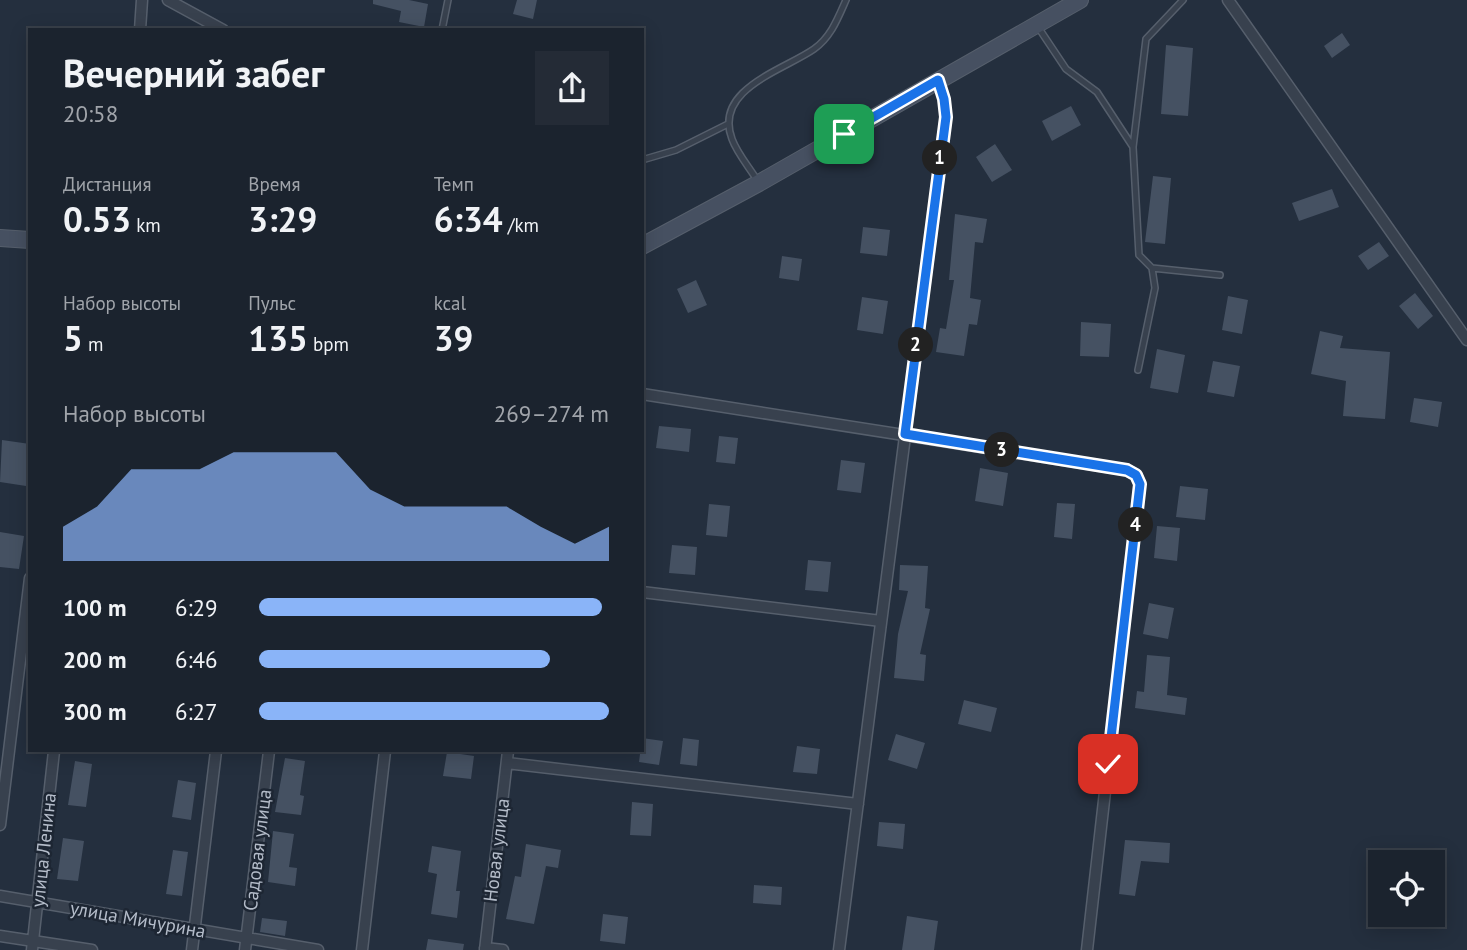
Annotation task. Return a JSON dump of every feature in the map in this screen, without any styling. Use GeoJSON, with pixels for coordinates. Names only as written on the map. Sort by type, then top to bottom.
{"type":"FeatureCollection","features":[{"type":"Feature","properties":{"kind":"main road"},"geometry":{"type":"LineString","coordinates":[[644,245],[759,183],[1080,0]]}},
{"type":"Feature","properties":{"kind":"main road"},"geometry":{"type":"LineString","coordinates":[[0,238],[28,240]]}},
{"type":"Feature","properties":{"kind":"street"},"geometry":{"type":"LineString","coordinates":[[140,28],[142,0]]}},
{"type":"Feature","properties":{"kind":"street"},"geometry":{"type":"LineString","coordinates":[[168,0],[219,28]]}},
{"type":"Feature","properties":{"kind":"street"},"geometry":{"type":"LineString","coordinates":[[1228,0],[1467,340]]}},
{"type":"Feature","properties":{"kind":"street"},"geometry":{"type":"LineString","coordinates":[[839,950],[946,117],[938,80]]}},
{"type":"Feature","properties":{"kind":"street"},"geometry":{"type":"LineString","coordinates":[[644,394],[1127,470],[1136,475],[1140,484],[1087,950]]}},
{"type":"Feature","properties":{"kind":"street"},"geometry":{"type":"LineString","coordinates":[[644,592],[881,621]]}},
{"type":"Feature","properties":{"kind":"street"},"geometry":{"type":"LineString","coordinates":[[0,825],[28,594]]}},
{"type":"Feature","properties":{"kind":"street","name":"улица Ленина"},"geometry":{"type":"LineString","coordinates":[[33,945],[54,752]]}},
{"type":"Feature","properties":{"kind":"street"},"geometry":{"type":"LineString","coordinates":[[192,950],[216,752]]}},
{"type":"Feature","properties":{"kind":"street","name":"Садовая улица"},"geometry":{"type":"LineString","coordinates":[[245,950],[269,752]]}},
{"type":"Feature","properties":{"kind":"street"},"geometry":{"type":"LineString","coordinates":[[362,950],[385,752]]}},
{"type":"Feature","properties":{"kind":"street","name":"Новая улица"},"geometry":{"type":"LineString","coordinates":[[485,949],[508,752]]}},
{"type":"Feature","properties":{"kind":"street"},"geometry":{"type":"LineString","coordinates":[[506,763],[858,804]]}},
{"type":"Feature","properties":{"kind":"street","name":"улица Мичурина"},"geometry":{"type":"LineString","coordinates":[[0,896],[318,950]]}},
{"type":"Feature","properties":{"kind":"street","name":"улица Мичурина"},"geometry":{"type":"LineString","coordinates":[[0,936],[33,945],[92,950]]}},
{"type":"Feature","properties":{"kind":"street"},"geometry":{"type":"LineString","coordinates":[[485,949],[503,950]]}},
{"type":"Feature","properties":{"kind":"lane"},"geometry":{"type":"LineString","coordinates":[[442,28],[448,0]]}},
{"type":"Feature","properties":{"kind":"lane"},"geometry":{"type":"LineString","coordinates":[[759,183],[732,141],[728,124],[735,102],[752,85],[815,48],[835,26],[846,0]]}},
{"type":"Feature","properties":{"kind":"lane"},"geometry":{"type":"LineString","coordinates":[[1138,370],[1155,288],[1152,268],[1139,255],[1133,147],[1146,39],[1183,0]]}},
{"type":"Feature","properties":{"kind":"lane"},"geometry":{"type":"LineString","coordinates":[[1036,24],[1066,69],[1097,92],[1133,147]]}},
{"type":"Feature","properties":{"kind":"lane"},"geometry":{"type":"LineString","coordinates":[[644,159],[676,150],[728,124]]}},
{"type":"Feature","properties":{"kind":"lane"},"geometry":{"type":"LineString","coordinates":[[1152,268],[1220,275]]}},
{"type":"Feature","properties":{"kind":"building"},"geometry":{"type":"Polygon","coordinates":[[[373,0],[409,0],[428,4],[424,27],[399,22],[401,11],[373,4],[373,0]]]}},
{"type":"Feature","properties":{"kind":"building"},"geometry":{"type":"Polygon","coordinates":[[[517,0],[537,0],[533,19],[513,14],[517,0]]]}},
{"type":"Feature","properties":{"kind":"building"},"geometry":{"type":"Polygon","coordinates":[[[1342,33],[1350,45],[1332,58],[1324,46],[1342,33]]]}},
{"type":"Feature","properties":{"kind":"building"},"geometry":{"type":"Polygon","coordinates":[[[1166,45],[1193,48],[1188,116],[1161,114],[1166,45]]]}},
{"type":"Feature","properties":{"kind":"building"},"geometry":{"type":"Polygon","coordinates":[[[1071,106],[1081,125],[1052,141],[1042,121],[1071,106]]]}},
{"type":"Feature","properties":{"kind":"building"},"geometry":{"type":"Polygon","coordinates":[[[995,144],[1012,170],[992,182],[976,157],[995,144]]]}},
{"type":"Feature","properties":{"kind":"building"},"geometry":{"type":"Polygon","coordinates":[[[1153,176],[1171,178],[1165,244],[1145,242],[1153,176]]]}},
{"type":"Feature","properties":{"kind":"building"},"geometry":{"type":"Polygon","coordinates":[[[1332,189],[1339,207],[1299,221],[1292,203],[1332,189]]]}},
{"type":"Feature","properties":{"kind":"building"},"geometry":{"type":"Polygon","coordinates":[[[955,214],[987,219],[983,243],[975,242],[970,298],[981,300],[977,325],[969,324],[964,356],[936,352],[940,328],[946,329],[954,280],[949,280],[955,214]]]}},
{"type":"Feature","properties":{"kind":"building"},"geometry":{"type":"Polygon","coordinates":[[[863,227],[890,230],[887,256],[860,253],[863,227]]]}},
{"type":"Feature","properties":{"kind":"building"},"geometry":{"type":"Polygon","coordinates":[[[1379,242],[1389,256],[1368,270],[1358,256],[1379,242]]]}},
{"type":"Feature","properties":{"kind":"building"},"geometry":{"type":"Polygon","coordinates":[[[782,256],[802,259],[799,281],[779,278],[782,256]]]}},
{"type":"Feature","properties":{"kind":"building"},"geometry":{"type":"Polygon","coordinates":[[[696,280],[707,305],[688,313],[677,289],[696,280]]]}},
{"type":"Feature","properties":{"kind":"building"},"geometry":{"type":"Polygon","coordinates":[[[1415,293],[1433,316],[1418,329],[1399,306],[1415,293]]]}},
{"type":"Feature","properties":{"kind":"building"},"geometry":{"type":"Polygon","coordinates":[[[1228,296],[1248,300],[1242,334],[1222,330],[1228,296]]]}},
{"type":"Feature","properties":{"kind":"building"},"geometry":{"type":"Polygon","coordinates":[[[862,297],[888,301],[883,334],[857,330],[862,297]]]}},
{"type":"Feature","properties":{"kind":"building"},"geometry":{"type":"Polygon","coordinates":[[[1081,322],[1111,324],[1109,357],[1080,356],[1081,322]]]}},
{"type":"Feature","properties":{"kind":"building"},"geometry":{"type":"Polygon","coordinates":[[[1320,331],[1343,336],[1340,348],[1390,352],[1385,419],[1343,416],[1346,381],[1311,374],[1320,331]]]}},
{"type":"Feature","properties":{"kind":"building"},"geometry":{"type":"Polygon","coordinates":[[[1157,349],[1185,355],[1178,393],[1150,388],[1157,349]]]}},
{"type":"Feature","properties":{"kind":"building"},"geometry":{"type":"Polygon","coordinates":[[[1213,361],[1240,366],[1234,397],[1207,392],[1213,361]]]}},
{"type":"Feature","properties":{"kind":"building"},"geometry":{"type":"Polygon","coordinates":[[[1414,398],[1442,402],[1438,427],[1410,422],[1414,398]]]}},
{"type":"Feature","properties":{"kind":"building"},"geometry":{"type":"Polygon","coordinates":[[[659,426],[691,429],[689,452],[656,448],[659,426]]]}},
{"type":"Feature","properties":{"kind":"building"},"geometry":{"type":"Polygon","coordinates":[[[719,436],[738,438],[735,464],[716,462],[719,436]]]}},
{"type":"Feature","properties":{"kind":"building"},"geometry":{"type":"Polygon","coordinates":[[[2,440],[28,444],[26,486],[0,482],[2,440]]]}},
{"type":"Feature","properties":{"kind":"building"},"geometry":{"type":"Polygon","coordinates":[[[841,460],[865,463],[861,493],[837,490],[841,460]]]}},
{"type":"Feature","properties":{"kind":"building"},"geometry":{"type":"Polygon","coordinates":[[[980,468],[1008,473],[1003,506],[975,501],[980,468]]]}},
{"type":"Feature","properties":{"kind":"building"},"geometry":{"type":"Polygon","coordinates":[[[1180,486],[1208,489],[1205,520],[1176,517],[1180,486]]]}},
{"type":"Feature","properties":{"kind":"building"},"geometry":{"type":"Polygon","coordinates":[[[1057,503],[1075,504],[1072,539],[1054,537],[1057,503]]]}},
{"type":"Feature","properties":{"kind":"building"},"geometry":{"type":"Polygon","coordinates":[[[709,504],[730,506],[727,537],[706,535],[709,504]]]}},
{"type":"Feature","properties":{"kind":"building"},"geometry":{"type":"Polygon","coordinates":[[[1157,526],[1180,528],[1177,561],[1154,558],[1157,526]]]}},
{"type":"Feature","properties":{"kind":"building"},"geometry":{"type":"Polygon","coordinates":[[[0,532],[24,536],[19,569],[0,567],[0,532]]]}},
{"type":"Feature","properties":{"kind":"building"},"geometry":{"type":"Polygon","coordinates":[[[672,545],[697,547],[695,575],[669,573],[672,545]]]}},
{"type":"Feature","properties":{"kind":"building"},"geometry":{"type":"Polygon","coordinates":[[[808,560],[831,562],[828,592],[805,590],[808,560]]]}},
{"type":"Feature","properties":{"kind":"building"},"geometry":{"type":"Polygon","coordinates":[[[900,565],[928,566],[925,608],[930,609],[920,654],[926,655],[924,681],[894,678],[898,634],[908,591],[899,590],[900,565]]]}},
{"type":"Feature","properties":{"kind":"building"},"geometry":{"type":"Polygon","coordinates":[[[1149,603],[1174,608],[1168,639],[1143,634],[1149,603]]]}},
{"type":"Feature","properties":{"kind":"building"},"geometry":{"type":"Polygon","coordinates":[[[1147,655],[1170,657],[1167,695],[1187,698],[1185,715],[1135,708],[1137,691],[1144,692],[1147,655]]]}},
{"type":"Feature","properties":{"kind":"building"},"geometry":{"type":"Polygon","coordinates":[[[964,700],[997,708],[991,732],[958,724],[964,700]]]}},
{"type":"Feature","properties":{"kind":"building"},"geometry":{"type":"Polygon","coordinates":[[[896,734],[925,743],[917,769],[888,760],[896,734]]]}},
{"type":"Feature","properties":{"kind":"building"},"geometry":{"type":"Polygon","coordinates":[[[644,738],[663,741],[659,765],[639,762],[640,752],[644,752],[644,738]]]}},
{"type":"Feature","properties":{"kind":"building"},"geometry":{"type":"Polygon","coordinates":[[[683,738],[699,740],[697,766],[680,764],[683,738]]]}},
{"type":"Feature","properties":{"kind":"building"},"geometry":{"type":"Polygon","coordinates":[[[797,746],[820,749],[817,774],[793,772],[797,746]]]}},
{"type":"Feature","properties":{"kind":"building"},"geometry":{"type":"Polygon","coordinates":[[[447,752],[474,756],[471,779],[443,776],[447,752]]]}},
{"type":"Feature","properties":{"kind":"building"},"geometry":{"type":"Polygon","coordinates":[[[285,758],[305,761],[300,795],[304,796],[301,815],[275,812],[285,758]]]}},
{"type":"Feature","properties":{"kind":"building"},"geometry":{"type":"Polygon","coordinates":[[[75,761],[92,764],[86,807],[68,805],[75,761]]]}},
{"type":"Feature","properties":{"kind":"building"},"geometry":{"type":"Polygon","coordinates":[[[178,780],[196,783],[191,820],[172,817],[178,780]]]}},
{"type":"Feature","properties":{"kind":"building"},"geometry":{"type":"Polygon","coordinates":[[[632,802],[653,804],[651,836],[630,835],[632,802]]]}},
{"type":"Feature","properties":{"kind":"building"},"geometry":{"type":"Polygon","coordinates":[[[879,822],[905,824],[903,849],[877,846],[879,822]]]}},
{"type":"Feature","properties":{"kind":"building"},"geometry":{"type":"Polygon","coordinates":[[[273,831],[294,834],[289,867],[297,868],[295,886],[268,882],[273,831]]]}},
{"type":"Feature","properties":{"kind":"building"},"geometry":{"type":"Polygon","coordinates":[[[63,838],[84,841],[78,881],[57,879],[63,838]]]}},
{"type":"Feature","properties":{"kind":"building"},"geometry":{"type":"Polygon","coordinates":[[[1125,840],[1170,843],[1169,863],[1141,861],[1135,896],[1119,894],[1125,840]]]}},
{"type":"Feature","properties":{"kind":"building"},"geometry":{"type":"Polygon","coordinates":[[[526,844],[561,850],[558,868],[546,866],[534,924],[506,919],[515,876],[521,877],[526,844]]]}},
{"type":"Feature","properties":{"kind":"building"},"geometry":{"type":"Polygon","coordinates":[[[432,846],[461,851],[456,891],[460,891],[457,918],[431,914],[437,874],[428,872],[432,846]]]}},
{"type":"Feature","properties":{"kind":"building"},"geometry":{"type":"Polygon","coordinates":[[[173,850],[188,852],[182,896],[166,894],[173,850]]]}},
{"type":"Feature","properties":{"kind":"building"},"geometry":{"type":"Polygon","coordinates":[[[754,885],[782,887],[781,905],[753,903],[754,885]]]}},
{"type":"Feature","properties":{"kind":"building"},"geometry":{"type":"Polygon","coordinates":[[[603,914],[628,917],[625,944],[600,941],[603,914]]]}},
{"type":"Feature","properties":{"kind":"building"},"geometry":{"type":"Polygon","coordinates":[[[907,916],[938,921],[934,950],[902,950],[907,916]]]}},
{"type":"Feature","properties":{"kind":"building"},"geometry":{"type":"Polygon","coordinates":[[[262,918],[287,921],[285,936],[260,932],[262,918]]]}},
{"type":"Feature","properties":{"kind":"building"},"geometry":{"type":"Polygon","coordinates":[[[428,939],[464,944],[463,950],[426,950],[428,939]]]}},
{"type":"Feature","properties":{"kind":"route"},"geometry":{"type":"LineString","coordinates":[[844,134],[938,80],[946,117],[905,434],[1127,470],[1136,475],[1140,484],[1108,764]]}}]}
